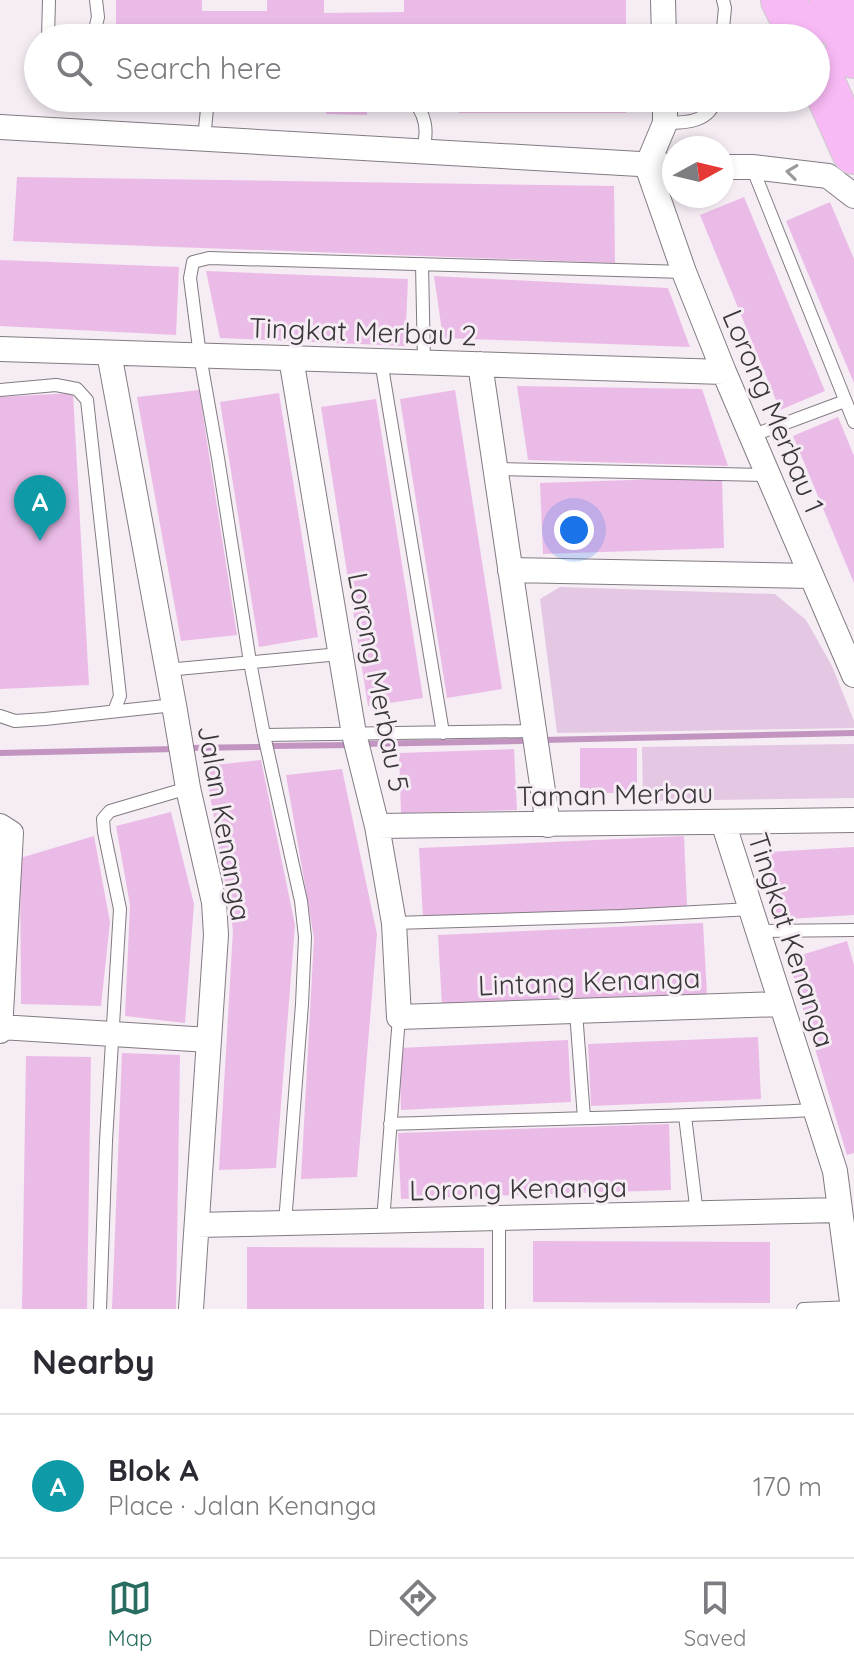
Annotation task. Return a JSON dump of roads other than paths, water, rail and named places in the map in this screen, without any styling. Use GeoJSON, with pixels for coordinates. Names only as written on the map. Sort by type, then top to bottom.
{"type":"FeatureCollection","features":[{"type":"Feature","properties":{"kind":"highway"},"geometry":{"type":"LineString","coordinates":[[783,0],[823,18]]}},
{"type":"Feature","properties":{"kind":"highway"},"geometry":{"type":"LineString","coordinates":[[830,27],[854,56]]}},
{"type":"Feature","properties":{"kind":"highway"},"geometry":{"type":"LineString","coordinates":[[830,98],[854,152]]}},
{"type":"Feature","properties":{"kind":"street"},"geometry":{"type":"LineString","coordinates":[[663,0],[664,24]]}},
{"type":"Feature","properties":{"kind":"street"},"geometry":{"type":"LineString","coordinates":[[647,166],[665,123],[665,112]]}},
{"type":"Feature","properties":{"kind":"street"},"geometry":{"type":"LineString","coordinates":[[0,127],[662,166]]}},
{"type":"Feature","properties":{"kind":"street","name":"Lorong Merbau 1"},"geometry":{"type":"LineString","coordinates":[[647,166],[684,272],[724,372],[811,576],[849,648],[854,675]]}},
{"type":"Feature","properties":{"kind":"street"},"geometry":{"type":"LineString","coordinates":[[734,167],[828,176],[854,196]]}},
{"type":"Feature","properties":{"kind":"street","name":"Tingkat Merbau 2"},"geometry":{"type":"LineString","coordinates":[[0,349],[724,372]]}},
{"type":"Feature","properties":{"kind":"street","name":"Jalan Kenanga"},"geometry":{"type":"LineString","coordinates":[[109,353],[188,788],[214,902],[216,935],[191,1309]]}},
{"type":"Feature","properties":{"kind":"street","name":"Lorong Merbau 5"},"geometry":{"type":"LineString","coordinates":[[291,358],[354,734],[377,826],[394,923],[399,1017]]}},
{"type":"Feature","properties":{"kind":"street"},"geometry":{"type":"LineString","coordinates":[[480,364],[548,825]]}},
{"type":"Feature","properties":{"kind":"street"},"geometry":{"type":"LineString","coordinates":[[510,570],[811,576]]}},
{"type":"Feature","properties":{"kind":"street","name":"Taman Merbau"},"geometry":{"type":"LineString","coordinates":[[377,826],[854,820]]}},
{"type":"Feature","properties":{"kind":"street","name":"Tingkat Kenanga"},"geometry":{"type":"LineString","coordinates":[[723,822],[815,1110],[840,1170],[840,1210],[854,1307]]}},
{"type":"Feature","properties":{"kind":"street"},"geometry":{"type":"LineString","coordinates":[[0,826],[11,833],[0,1029],[209,1040]]}},
{"type":"Feature","properties":{"kind":"street","name":"Lintang Kenanga"},"geometry":{"type":"LineString","coordinates":[[399,1017],[781,1004]]}},
{"type":"Feature","properties":{"kind":"street","name":"Lorong Kenanga"},"geometry":{"type":"LineString","coordinates":[[197,1225],[840,1210]]}},
{"type":"Feature","properties":{"kind":"lane"},"geometry":{"type":"LineString","coordinates":[[48,24],[49,0]]}},
{"type":"Feature","properties":{"kind":"lane"},"geometry":{"type":"LineString","coordinates":[[96,0],[96,24]]}},
{"type":"Feature","properties":{"kind":"lane"},"geometry":{"type":"LineString","coordinates":[[723,0],[723,24]]}},
{"type":"Feature","properties":{"kind":"lane"},"geometry":{"type":"LineString","coordinates":[[204,139],[207,112]]}},
{"type":"Feature","properties":{"kind":"lane"},"geometry":{"type":"LineString","coordinates":[[421,112],[427,127],[422,152]]}},
{"type":"Feature","properties":{"kind":"lane"},"geometry":{"type":"LineString","coordinates":[[665,123],[684,123],[706,116],[709,112]]}},
{"type":"Feature","properties":{"kind":"lane"},"geometry":{"type":"LineString","coordinates":[[752,167],[854,422]]}},
{"type":"Feature","properties":{"kind":"lane"},"geometry":{"type":"LineString","coordinates":[[285,1223],[305,937],[301,901],[250,662],[200,356],[190,278],[193,262],[209,258],[684,272]]}},
{"type":"Feature","properties":{"kind":"lane"},"geometry":{"type":"LineString","coordinates":[[422,264],[424,363]]}},
{"type":"Feature","properties":{"kind":"lane"},"geometry":{"type":"LineString","coordinates":[[381,361],[443,733]]}},
{"type":"Feature","properties":{"kind":"lane"},"geometry":{"type":"LineString","coordinates":[[0,390],[56,385],[77,389],[87,400],[120,696],[114,711]]}},
{"type":"Feature","properties":{"kind":"lane"},"geometry":{"type":"LineString","coordinates":[[751,436],[845,401]]}},
{"type":"Feature","properties":{"kind":"lane"},"geometry":{"type":"LineString","coordinates":[[495,469],[767,475]]}},
{"type":"Feature","properties":{"kind":"lane"},"geometry":{"type":"LineString","coordinates":[[166,670],[340,654]]}},
{"type":"Feature","properties":{"kind":"lane"},"geometry":{"type":"LineString","coordinates":[[0,716],[15,721],[174,705]]}},
{"type":"Feature","properties":{"kind":"lane"},"geometry":{"type":"LineString","coordinates":[[264,735],[534,731]]}},
{"type":"Feature","properties":{"kind":"lane"},"geometry":{"type":"LineString","coordinates":[[100,1309],[120,909],[103,819],[110,811],[188,788]]}},
{"type":"Feature","properties":{"kind":"lane"},"geometry":{"type":"LineString","coordinates":[[394,923],[621,916],[754,920],[854,930]]}},
{"type":"Feature","properties":{"kind":"lane"},"geometry":{"type":"LineString","coordinates":[[576,1012],[584,1118]]}},
{"type":"Feature","properties":{"kind":"lane"},"geometry":{"type":"LineString","coordinates":[[383,1221],[399,1017]]}},
{"type":"Feature","properties":{"kind":"lane"},"geometry":{"type":"LineString","coordinates":[[390,1124],[815,1110]]}},
{"type":"Feature","properties":{"kind":"lane"},"geometry":{"type":"LineString","coordinates":[[685,1116],[697,1214]]}},
{"type":"Feature","properties":{"kind":"lane"},"geometry":{"type":"LineString","coordinates":[[499,1218],[499,1309]]}},
{"type":"Feature","properties":{"kind":"lane"},"geometry":{"type":"LineString","coordinates":[[803,1309],[854,1307]]}},
{"type":"Feature","properties":{"kind":"waterway"},"geometry":{"type":"LineString","coordinates":[[542,740],[854,733]]}},
{"type":"Feature","properties":{"kind":"waterway"},"geometry":{"type":"LineString","coordinates":[[361,744],[521,741]]}},
{"type":"Feature","properties":{"kind":"waterway"},"geometry":{"type":"LineString","coordinates":[[271,746],[351,745]]}},
{"type":"Feature","properties":{"kind":"waterway"},"geometry":{"type":"LineString","coordinates":[[188,748],[260,747]]}},
{"type":"Feature","properties":{"kind":"waterway"},"geometry":{"type":"LineString","coordinates":[[0,753],[175,749]]}},
{"type":"Feature","properties":{"kind":"place","name":"Blok A"},"geometry":{"type":"Point","coordinates":[40,541]}}]}
